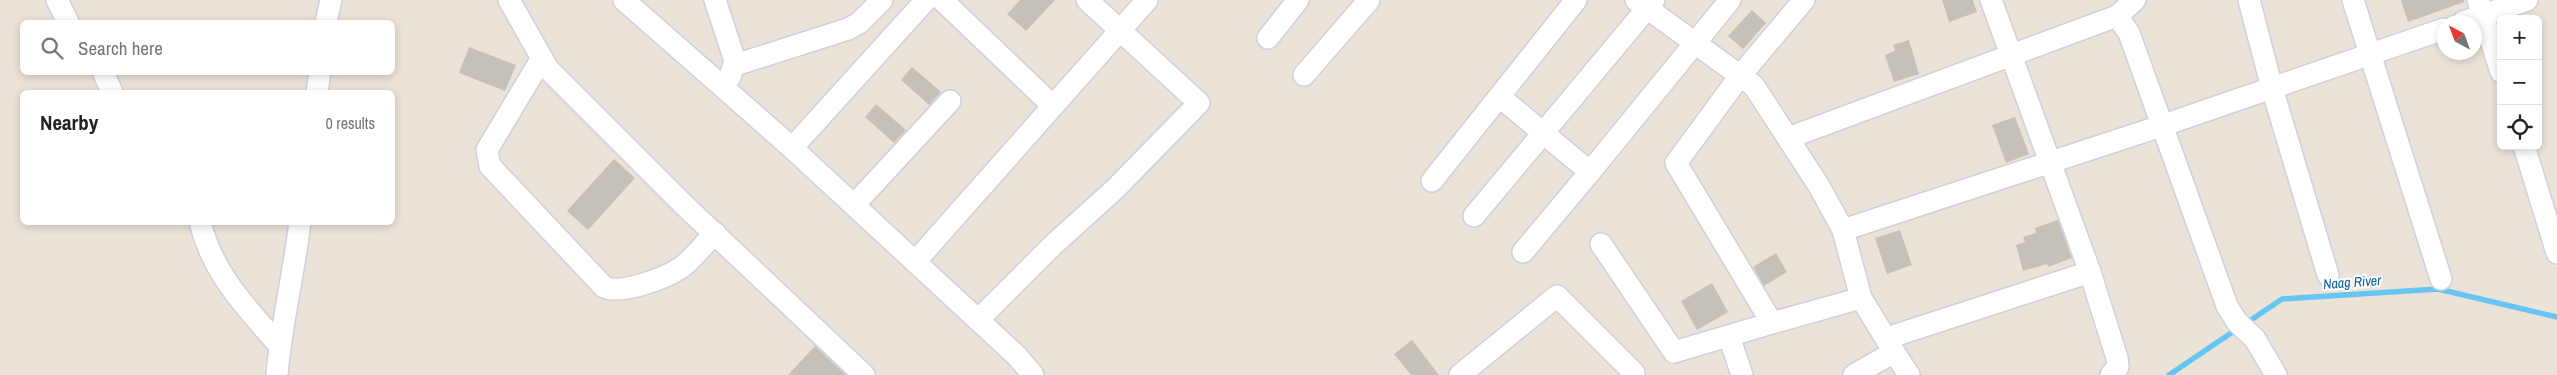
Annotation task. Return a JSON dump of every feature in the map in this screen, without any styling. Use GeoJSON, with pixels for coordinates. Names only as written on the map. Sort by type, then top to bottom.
{"type":"FeatureCollection","features":[{"type":"Feature","properties":{"kind":"street"},"geometry":{"type":"LineString","coordinates":[[57,0],[67,20]]}},
{"type":"Feature","properties":{"kind":"street"},"geometry":{"type":"LineString","coordinates":[[326,20],[331,0]]}},
{"type":"Feature","properties":{"kind":"street"},"geometry":{"type":"LineString","coordinates":[[508,0],[548,69],[715,233],[864,375]]}},
{"type":"Feature","properties":{"kind":"street"},"geometry":{"type":"LineString","coordinates":[[624,0],[792,148],[1017,356],[1033,375]]}},
{"type":"Feature","properties":{"kind":"street"},"geometry":{"type":"LineString","coordinates":[[715,0],[735,65],[724,88]]}},
{"type":"Feature","properties":{"kind":"street"},"geometry":{"type":"LineString","coordinates":[[792,148],[926,0]]}},
{"type":"Feature","properties":{"kind":"street"},"geometry":{"type":"LineString","coordinates":[[942,0],[1054,106]]}},
{"type":"Feature","properties":{"kind":"street"},"geometry":{"type":"LineString","coordinates":[[978,320],[1053,245],[1115,189],[1199,103],[1087,0]]}},
{"type":"Feature","properties":{"kind":"street"},"geometry":{"type":"LineString","coordinates":[[915,262],[1147,0]]}},
{"type":"Feature","properties":{"kind":"street"},"geometry":{"type":"LineString","coordinates":[[1268,38],[1298,0]]}},
{"type":"Feature","properties":{"kind":"street"},"geometry":{"type":"LineString","coordinates":[[1304,75],[1369,0]]}},
{"type":"Feature","properties":{"kind":"street"},"geometry":{"type":"LineString","coordinates":[[1523,252],[1696,44],[1730,0]]}},
{"type":"Feature","properties":{"kind":"street"},"geometry":{"type":"LineString","coordinates":[[1772,323],[1676,163],[1740,76],[1804,0]]}},
{"type":"Feature","properties":{"kind":"street"},"geometry":{"type":"LineString","coordinates":[[1991,0],[2012,55],[2048,162],[2090,272],[2117,358],[2118,367],[2111,375]]}},
{"type":"Feature","properties":{"kind":"street"},"geometry":{"type":"LineString","coordinates":[[1788,138],[2117,16],[2135,0]]}},
{"type":"Feature","properties":{"kind":"street"},"geometry":{"type":"LineString","coordinates":[[2249,0],[2272,88],[2328,275]]}},
{"type":"Feature","properties":{"kind":"street"},"geometry":{"type":"LineString","coordinates":[[2353,0],[2372,54],[2441,279]]}},
{"type":"Feature","properties":{"kind":"street"},"geometry":{"type":"LineString","coordinates":[[2497,60],[2480,8],[2527,0]]}},
{"type":"Feature","properties":{"kind":"street"},"geometry":{"type":"LineString","coordinates":[[1432,181],[1574,1]]}},
{"type":"Feature","properties":{"kind":"street"},"geometry":{"type":"LineString","coordinates":[[1474,216],[1544,132],[1646,3],[1696,44],[1754,86],[1818,186],[1843,230],[1861,298],[1908,375]]}},
{"type":"Feature","properties":{"kind":"street"},"geometry":{"type":"LineString","coordinates":[[735,65],[848,29],[876,7],[892,37]]}},
{"type":"Feature","properties":{"kind":"street"},"geometry":{"type":"LineString","coordinates":[[2117,16],[2129,33],[2232,314],[2255,339],[2276,375]]}},
{"type":"Feature","properties":{"kind":"street"},"geometry":{"type":"LineString","coordinates":[[1843,230],[2162,126],[2437,31]]}},
{"type":"Feature","properties":{"kind":"street"},"geometry":{"type":"LineString","coordinates":[[542,58],[487,150],[490,166],[604,287],[619,290],[663,277],[683,266],[715,233]]}},
{"type":"Feature","properties":{"kind":"street"},"geometry":{"type":"LineString","coordinates":[[104,75],[111,90]]}},
{"type":"Feature","properties":{"kind":"street"},"geometry":{"type":"LineString","coordinates":[[317,90],[320,75]]}},
{"type":"Feature","properties":{"kind":"street"},"geometry":{"type":"LineString","coordinates":[[1500,96],[1590,172]]}},
{"type":"Feature","properties":{"kind":"street"},"geometry":{"type":"LineString","coordinates":[[854,206],[950,101]]}},
{"type":"Feature","properties":{"kind":"street"},"geometry":{"type":"LineString","coordinates":[[2525,150],[2557,253]]}},
{"type":"Feature","properties":{"kind":"street"},"geometry":{"type":"LineString","coordinates":[[201,225],[204,239],[224,280],[279,345]]}},
{"type":"Feature","properties":{"kind":"street"},"geometry":{"type":"LineString","coordinates":[[277,375],[279,345],[294,267],[300,225]]}},
{"type":"Feature","properties":{"kind":"street"},"geometry":{"type":"LineString","coordinates":[[1600,244],[1674,352],[1861,298]]}},
{"type":"Feature","properties":{"kind":"street"},"geometry":{"type":"LineString","coordinates":[[1854,375],[1890,345],[2090,272]]}},
{"type":"Feature","properties":{"kind":"street"},"geometry":{"type":"LineString","coordinates":[[1460,375],[1557,296],[1634,374]]}},
{"type":"Feature","properties":{"kind":"street"},"geometry":{"type":"LineString","coordinates":[[1729,336],[1742,375]]}},
{"type":"Feature","properties":{"kind":"building"},"geometry":{"type":"Polygon","coordinates":[[[1020,0],[1055,0],[1026,31],[1007,14],[1020,0]]]}},
{"type":"Feature","properties":{"kind":"building"},"geometry":{"type":"Polygon","coordinates":[[[1942,0],[1973,0],[1977,12],[1949,22],[1942,0]]]}},
{"type":"Feature","properties":{"kind":"building"},"geometry":{"type":"Polygon","coordinates":[[[2401,0],[2464,0],[2464,2],[2408,22],[2401,0]]]}},
{"type":"Feature","properties":{"kind":"building"},"geometry":{"type":"Polygon","coordinates":[[[1752,10],[1766,23],[1743,49],[1728,36],[1752,10]]]}},
{"type":"Feature","properties":{"kind":"building"},"geometry":{"type":"Polygon","coordinates":[[[1909,40],[1919,74],[1894,82],[1885,55],[1895,51],[1893,45],[1909,40]]]}},
{"type":"Feature","properties":{"kind":"building"},"geometry":{"type":"Polygon","coordinates":[[[469,47],[516,65],[505,91],[459,73],[469,47]]]}},
{"type":"Feature","properties":{"kind":"building"},"geometry":{"type":"Polygon","coordinates":[[[912,67],[941,92],[929,105],[901,80],[912,67]]]}},
{"type":"Feature","properties":{"kind":"building"},"geometry":{"type":"Polygon","coordinates":[[[876,104],[906,130],[894,143],[865,117],[876,104]]]}},
{"type":"Feature","properties":{"kind":"building"},"geometry":{"type":"Polygon","coordinates":[[[2015,117],[2029,154],[2006,163],[1992,125],[2015,117]]]}},
{"type":"Feature","properties":{"kind":"building"},"geometry":{"type":"Polygon","coordinates":[[[614,159],[635,178],[588,230],[567,211],[614,159]]]}},
{"type":"Feature","properties":{"kind":"building"},"geometry":{"type":"Polygon","coordinates":[[[2058,220],[2072,258],[2048,267],[2047,264],[2023,271],[2016,245],[2025,242],[2023,237],[2036,233],[2035,228],[2058,220]]]}},
{"type":"Feature","properties":{"kind":"building"},"geometry":{"type":"Polygon","coordinates":[[[1900,230],[1912,265],[1887,274],[1875,238],[1900,230]]]}},
{"type":"Feature","properties":{"kind":"building"},"geometry":{"type":"Polygon","coordinates":[[[1776,253],[1787,272],[1764,286],[1753,267],[1776,253]]]}},
{"type":"Feature","properties":{"kind":"building"},"geometry":{"type":"Polygon","coordinates":[[[1712,283],[1728,312],[1697,330],[1681,301],[1712,283]]]}},
{"type":"Feature","properties":{"kind":"building"},"geometry":{"type":"Polygon","coordinates":[[[1412,340],[1439,375],[1411,375],[1394,354],[1412,340]]]}},
{"type":"Feature","properties":{"kind":"building"},"geometry":{"type":"Polygon","coordinates":[[[815,346],[846,375],[788,375],[815,346]]]}},
{"type":"Feature","properties":{"kind":"waterway","name":"Naag River"},"geometry":{"type":"LineString","coordinates":[[2245,324],[2282,299],[2438,289],[2557,317]]}},
{"type":"Feature","properties":{"kind":"waterway","name":"Naag River"},"geometry":{"type":"LineString","coordinates":[[2169,375],[2237,329]]}}]}
